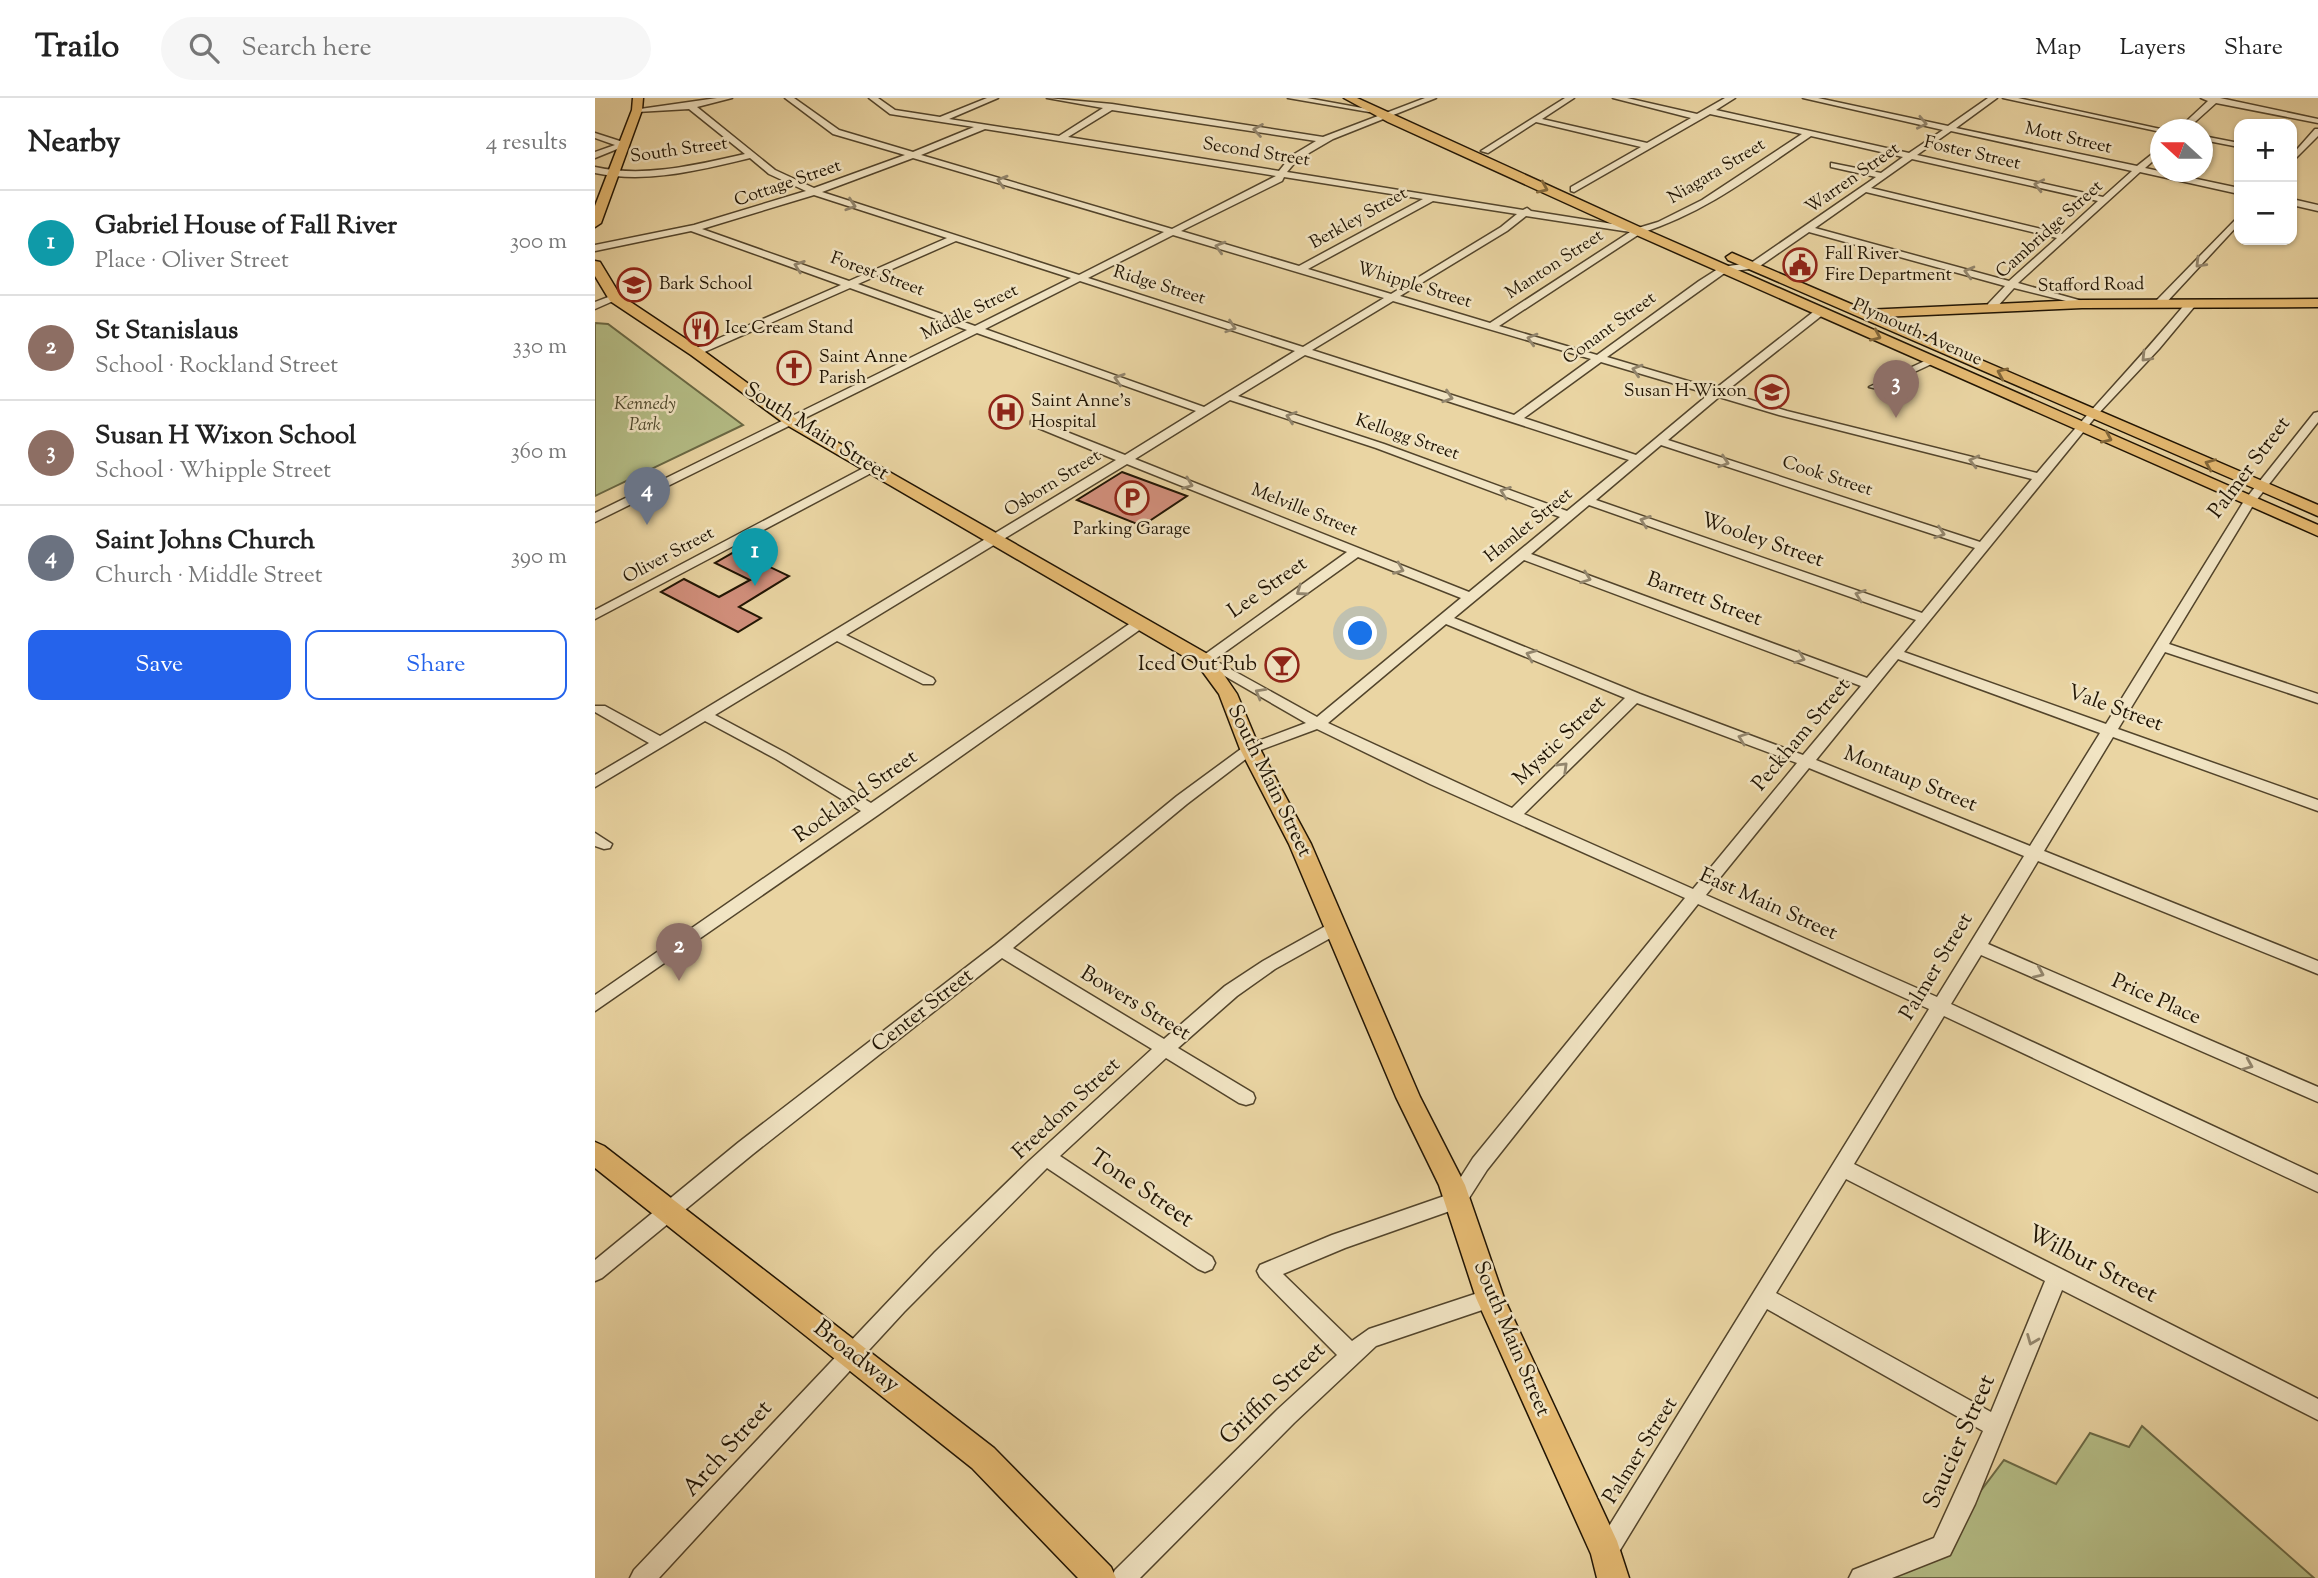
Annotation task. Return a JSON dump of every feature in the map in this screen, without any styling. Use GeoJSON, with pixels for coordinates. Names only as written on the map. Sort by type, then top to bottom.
{"type":"FeatureCollection","features":[{"type":"Feature","properties":{"kind":"main road","name":"Plymouth Avenue"},"geometry":{"type":"LineString","coordinates":[[1349,98],[1724,269],[2318,531]]}},
{"type":"Feature","properties":{"kind":"main road"},"geometry":{"type":"LineString","coordinates":[[595,223],[638,104]]}},
{"type":"Feature","properties":{"kind":"main road","name":"Plymouth Avenue"},"geometry":{"type":"LineString","coordinates":[[1372,108],[1396,113],[1618,208]]}},
{"type":"Feature","properties":{"kind":"main road"},"geometry":{"type":"LineString","coordinates":[[1639,216],[1681,234]]}},
{"type":"Feature","properties":{"kind":"main road","name":"Plymouth Avenue"},"geometry":{"type":"LineString","coordinates":[[1723,253],[2318,511]]}},
{"type":"Feature","properties":{"kind":"main road","name":"South Main Street"},"geometry":{"type":"LineString","coordinates":[[595,265],[615,298],[696,352],[790,421],[1204,660],[1228,694],[1250,749],[1300,844],[1337,927],[1408,1097],[1457,1200],[1490,1298],[1606,1552],[1613,1578]]}},
{"type":"Feature","properties":{"kind":"main road"},"geometry":{"type":"LineString","coordinates":[[1724,269],[1782,285],[1844,312],[1864,313]]}},
{"type":"Feature","properties":{"kind":"main road","name":"Stafford Road"},"geometry":{"type":"LineString","coordinates":[[1864,313],[2081,304],[2318,303]]}},
{"type":"Feature","properties":{"kind":"main road","name":"Broadway"},"geometry":{"type":"LineString","coordinates":[[595,1153],[983,1458],[1100,1578]]}},
{"type":"Feature","properties":{"kind":"street"},"geometry":{"type":"LineString","coordinates":[[638,104],[691,106],[728,98]]}},
{"type":"Feature","properties":{"kind":"street","name":"Whipple Street"},"geometry":{"type":"LineString","coordinates":[[789,98],[836,132],[1717,394],[2041,478]]}},
{"type":"Feature","properties":{"kind":"street","name":"Second Street"},"geometry":{"type":"LineString","coordinates":[[873,98],[893,111],[1638,230]]}},
{"type":"Feature","properties":{"kind":"street"},"geometry":{"type":"LineString","coordinates":[[941,119],[994,98]]}},
{"type":"Feature","properties":{"kind":"street"},"geometry":{"type":"LineString","coordinates":[[1051,98],[1325,140]]}},
{"type":"Feature","properties":{"kind":"street"},"geometry":{"type":"LineString","coordinates":[[1061,138],[1125,98]]}},
{"type":"Feature","properties":{"kind":"street"},"geometry":{"type":"LineString","coordinates":[[1292,98],[1396,113],[1432,98]]}},
{"type":"Feature","properties":{"kind":"street"},"geometry":{"type":"LineString","coordinates":[[1485,151],[1570,98]]}},
{"type":"Feature","properties":{"kind":"street"},"geometry":{"type":"LineString","coordinates":[[1617,98],[1698,117]]}},
{"type":"Feature","properties":{"kind":"street"},"geometry":{"type":"LineString","coordinates":[[1574,189],[1731,98]]}},
{"type":"Feature","properties":{"kind":"street","name":"Mott Street"},"geometry":{"type":"LineString","coordinates":[[1807,98],[2234,190]]}},
{"type":"Feature","properties":{"kind":"street"},"geometry":{"type":"LineString","coordinates":[[1848,107],[1862,98]]}},
{"type":"Feature","properties":{"kind":"street","name":"Warren Street"},"geometry":{"type":"LineString","coordinates":[[1724,269],[1754,266],[1866,190],[1993,98]]}},
{"type":"Feature","properties":{"kind":"street"},"geometry":{"type":"LineString","coordinates":[[2007,98],[2150,128]]}},
{"type":"Feature","properties":{"kind":"street"},"geometry":{"type":"LineString","coordinates":[[2192,119],[2211,99],[2318,121]]}},
{"type":"Feature","properties":{"kind":"street","name":"Ridge Street"},"geometry":{"type":"LineString","coordinates":[[691,106],[750,156],[780,177],[817,193],[1638,459]]}},
{"type":"Feature","properties":{"kind":"street","name":"Middle Street"},"geometry":{"type":"LineString","coordinates":[[595,518],[1279,179],[1283,169],[1304,152],[1372,108]]}},
{"type":"Feature","properties":{"kind":"street","name":"Foster Street"},"geometry":{"type":"LineString","coordinates":[[1709,111],[2105,200]]}},
{"type":"Feature","properties":{"kind":"street"},"geometry":{"type":"LineString","coordinates":[[1536,120],[1648,146]]}},
{"type":"Feature","properties":{"kind":"street","name":"Cottage Street"},"geometry":{"type":"LineString","coordinates":[[595,248],[694,229],[817,193],[985,126]]}},
{"type":"Feature","properties":{"kind":"street"},"geometry":{"type":"LineString","coordinates":[[2297,153],[2318,131]]}},
{"type":"Feature","properties":{"kind":"street","name":"Niagara Street"},"geometry":{"type":"LineString","coordinates":[[1638,230],[1659,225],[1707,199],[1809,133]]}},
{"type":"Feature","properties":{"kind":"street"},"geometry":{"type":"LineString","coordinates":[[595,135],[623,145]]}},
{"type":"Feature","properties":{"kind":"street"},"geometry":{"type":"LineString","coordinates":[[2213,140],[2234,144]]}},
{"type":"Feature","properties":{"kind":"street"},"geometry":{"type":"LineString","coordinates":[[595,155],[623,145]]}},
{"type":"Feature","properties":{"kind":"street","name":"South Street"},"geometry":{"type":"LineString","coordinates":[[611,175],[699,168],[750,156]]}},
{"type":"Feature","properties":{"kind":"street","name":"Cambridge Street"},"geometry":{"type":"LineString","coordinates":[[1992,306],[2013,283],[2150,159]]}},
{"type":"Feature","properties":{"kind":"street"},"geometry":{"type":"LineString","coordinates":[[1834,165],[1885,176]]}},
{"type":"Feature","properties":{"kind":"street"},"geometry":{"type":"LineString","coordinates":[[595,170],[611,175]]}},
{"type":"Feature","properties":{"kind":"street"},"geometry":{"type":"LineString","coordinates":[[1866,190],[2065,237]]}},
{"type":"Feature","properties":{"kind":"street","name":"Berkley Street"},"geometry":{"type":"LineString","coordinates":[[1299,270],[1434,197]]}},
{"type":"Feature","properties":{"kind":"street"},"geometry":{"type":"LineString","coordinates":[[2297,203],[2318,208]]}},
{"type":"Feature","properties":{"kind":"street","name":"Osborn Street"},"geometry":{"type":"LineString","coordinates":[[595,782],[1393,298],[1527,211]]}},
{"type":"Feature","properties":{"kind":"street"},"geometry":{"type":"LineString","coordinates":[[2159,304],[2234,224]]}},
{"type":"Feature","properties":{"kind":"street","name":"Forest Street"},"geometry":{"type":"LineString","coordinates":[[694,229],[979,328],[1206,411]]}},
{"type":"Feature","properties":{"kind":"street"},"geometry":{"type":"LineString","coordinates":[[1809,229],[2013,283],[2081,304]]}},
{"type":"Feature","properties":{"kind":"street","name":"Manton Street"},"geometry":{"type":"LineString","coordinates":[[1490,327],[1638,230]]}},
{"type":"Feature","properties":{"kind":"street"},"geometry":{"type":"LineString","coordinates":[[696,352],[955,238]]}},
{"type":"Feature","properties":{"kind":"street","name":"Conant Street"},"geometry":{"type":"LineString","coordinates":[[1516,419],[1724,269]]}},
{"type":"Feature","properties":{"kind":"street"},"geometry":{"type":"LineString","coordinates":[[595,306],[615,298]]}},
{"type":"Feature","properties":{"kind":"street","name":"Peckham Street"},"geometry":{"type":"LineString","coordinates":[[1457,1200],[1480,1164],[1695,897],[2093,413],[2190,305]]}},
{"type":"Feature","properties":{"kind":"street","name":"Hamlet Street"},"geometry":{"type":"LineString","coordinates":[[1250,749],[1318,724],[1659,441],[1821,311]]}},
{"type":"Feature","properties":{"kind":"street"},"geometry":{"type":"LineString","coordinates":[[1874,387],[1933,361]]}},
{"type":"Feature","properties":{"kind":"street","name":"Kellogg Street"},"geometry":{"type":"LineString","coordinates":[[1231,397],[1380,446],[1569,516]]}},
{"type":"Feature","properties":{"kind":"street","name":"Palmer Street"},"geometry":{"type":"LineString","coordinates":[[1606,1552],[2250,501],[2318,415]]}},
{"type":"Feature","properties":{"kind":"street","name":"Melville Street"},"geometry":{"type":"LineString","coordinates":[[1035,424],[1470,597]]}},
{"type":"Feature","properties":{"kind":"street","name":"Cook Street"},"geometry":{"type":"LineString","coordinates":[[1659,441],[1983,547]]}},
{"type":"Feature","properties":{"kind":"street","name":"Oliver Street"},"geometry":{"type":"LineString","coordinates":[[595,615],[871,468]]}},
{"type":"Feature","properties":{"kind":"street","name":"Wooley Street"},"geometry":{"type":"LineString","coordinates":[[1588,501],[1924,618]]}},
{"type":"Feature","properties":{"kind":"street","name":"Lee Street"},"geometry":{"type":"LineString","coordinates":[[1204,660],[1357,551]]}},
{"type":"Feature","properties":{"kind":"street","name":"Barrett Street"},"geometry":{"type":"LineString","coordinates":[[1522,555],[1872,685]]}},
{"type":"Feature","properties":{"kind":"street","name":"Montaup Street"},"geometry":{"type":"LineString","coordinates":[[1445,619],[1635,698],[1807,762],[2318,968]]}},
{"type":"Feature","properties":{"kind":"street","name":"Rockland Street"},"geometry":{"type":"LineString","coordinates":[[595,1004],[1140,623]]}},
{"type":"Feature","properties":{"kind":"street"},"geometry":{"type":"LineString","coordinates":[[837,636],[928,681]]}},
{"type":"Feature","properties":{"kind":"street"},"geometry":{"type":"LineString","coordinates":[[2161,646],[2318,699]]}},
{"type":"Feature","properties":{"kind":"street","name":"Vale Street"},"geometry":{"type":"LineString","coordinates":[[1897,654],[2318,806]]}},
{"type":"Feature","properties":{"kind":"street","name":"East Main Street"},"geometry":{"type":"LineString","coordinates":[[1204,660],[1318,724],[1940,1006],[2318,1184]]}},
{"type":"Feature","properties":{"kind":"street","name":"Mystic Street"},"geometry":{"type":"LineString","coordinates":[[1514,815],[1635,698]]}},
{"type":"Feature","properties":{"kind":"street"},"geometry":{"type":"LineString","coordinates":[[600,709],[660,743]]}},
{"type":"Feature","properties":{"kind":"street"},"geometry":{"type":"LineString","coordinates":[[706,716],[781,756],[873,811]]}},
{"type":"Feature","properties":{"kind":"street","name":"Center Street"},"geometry":{"type":"LineString","coordinates":[[595,1272],[667,1211],[1001,949],[1182,800],[1250,749]]}},
{"type":"Feature","properties":{"kind":"street","name":"Freedom Street"},"geometry":{"type":"LineString","coordinates":[[851,1353],[980,1220],[1231,991],[1269,965],[1337,927]]}},
{"type":"Feature","properties":{"kind":"street","name":"Price Place"},"geometry":{"type":"LineString","coordinates":[[1977,946],[2318,1095]]}},
{"type":"Feature","properties":{"kind":"street","name":"Bowers Street"},"geometry":{"type":"LineString","coordinates":[[1001,949],[1246,1098]]}},
{"type":"Feature","properties":{"kind":"street","name":"Tone Street"},"geometry":{"type":"LineString","coordinates":[[1047,1158],[1205,1263]]}},
{"type":"Feature","properties":{"kind":"street","name":"Wilbur Street"},"geometry":{"type":"LineString","coordinates":[[1841,1167],[2318,1410]]}},
{"type":"Feature","properties":{"kind":"street"},"geometry":{"type":"LineString","coordinates":[[1352,1355],[1267,1271],[1339,1241],[1457,1200]]}},
{"type":"Feature","properties":{"kind":"street","name":"Saucier Street"},"geometry":{"type":"LineString","coordinates":[[1861,1578],[1942,1547],[1967,1496],[2057,1277]]}},
{"type":"Feature","properties":{"kind":"street"},"geometry":{"type":"LineString","coordinates":[[1763,1296],[1996,1427]]}},
{"type":"Feature","properties":{"kind":"street","name":"Griffin Street"},"geometry":{"type":"LineString","coordinates":[[1123,1578],[1286,1416],[1369,1339],[1490,1298]]}},
{"type":"Feature","properties":{"kind":"street","name":"Arch Street"},"geometry":{"type":"LineString","coordinates":[[642,1578],[682,1539],[851,1353]]}},
{"type":"Feature","properties":{"kind":"green space","name":"Kennedy Park"},"geometry":{"type":"Polygon","coordinates":[[[595,323],[608,324],[743,425],[595,496],[595,323]]]}},
{"type":"Feature","properties":{"kind":"green space"},"geometry":{"type":"Polygon","coordinates":[[[2142,1426],[2314,1578],[1864,1578],[1937,1549],[2004,1460],[2056,1484],[2090,1433],[2129,1447],[2142,1426]]]}},
{"type":"Feature","properties":{"kind":"building","name":"Parking Garage"},"geometry":{"type":"Polygon","coordinates":[[[1122,472],[1187,496],[1142,526],[1077,500],[1122,472]]]}},
{"type":"Feature","properties":{"kind":"building"},"geometry":{"type":"Polygon","coordinates":[[[736,551],[789,576],[739,607],[761,618],[738,632],[661,592],[684,579],[719,597],[750,580],[715,563],[736,551]]]}},
{"type":"Feature","properties":{"kind":"place","name":"Fall River Fire Department"},"geometry":{"type":"Point","coordinates":[1800,265]}},
{"type":"Feature","properties":{"kind":"place","name":"Bark School"},"geometry":{"type":"Point","coordinates":[634,285]}},
{"type":"Feature","properties":{"kind":"place","name":"Ice Cream Stand"},"geometry":{"type":"Point","coordinates":[701,329]}},
{"type":"Feature","properties":{"kind":"place","name":"Saint Anne Parish"},"geometry":{"type":"Point","coordinates":[794,368]}},
{"type":"Feature","properties":{"kind":"place","name":"Susan H Wixon"},"geometry":{"type":"Point","coordinates":[1772,392]}},
{"type":"Feature","properties":{"kind":"place","name":"Saint Anne's Hospital"},"geometry":{"type":"Point","coordinates":[1006,412]}},
{"type":"Feature","properties":{"kind":"place","name":"Susan H Wixon School"},"geometry":{"type":"Point","coordinates":[1896,418]}},
{"type":"Feature","properties":{"kind":"place","name":"Parking Garage"},"geometry":{"type":"Point","coordinates":[1132,498]}},
{"type":"Feature","properties":{"kind":"place","name":"Saint Johns Church"},"geometry":{"type":"Point","coordinates":[647,525]}},
{"type":"Feature","properties":{"kind":"place","name":"Gabriel House of Fall River"},"geometry":{"type":"Point","coordinates":[755,586]}},
{"type":"Feature","properties":{"kind":"place","name":"Iced Out Pub"},"geometry":{"type":"Point","coordinates":[1282,665]}},
{"type":"Feature","properties":{"kind":"place","name":"St Stanislaus"},"geometry":{"type":"Point","coordinates":[679,981]}}]}
